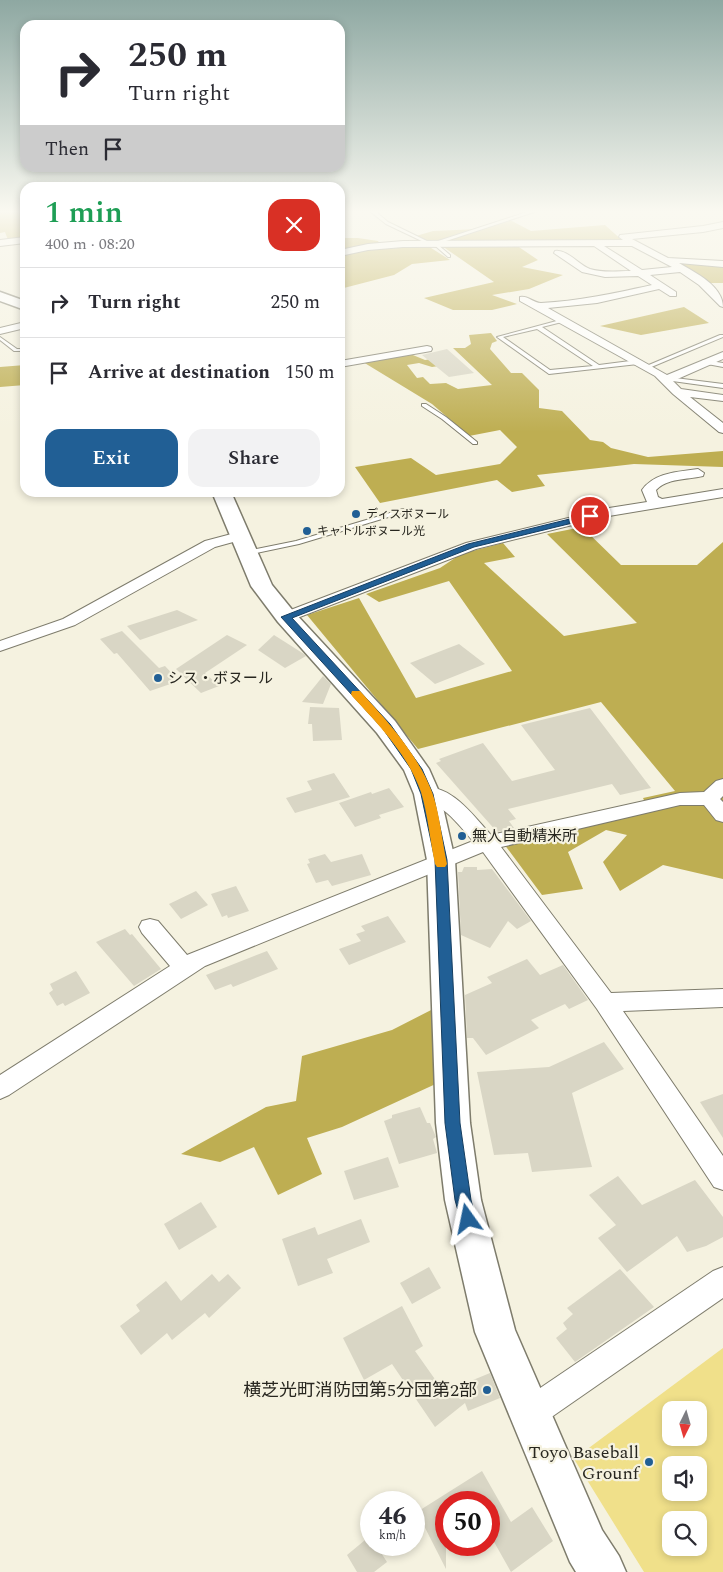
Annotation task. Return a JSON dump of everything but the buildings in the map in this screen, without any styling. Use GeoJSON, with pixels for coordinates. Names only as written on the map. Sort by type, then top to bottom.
{"type":"FeatureCollection","features":[{"type":"Feature","properties":{"kind":"main road"},"geometry":{"type":"LineString","coordinates":[[0,296],[20,303]]}},
{"type":"Feature","properties":{"kind":"main road"},"geometry":{"type":"LineString","coordinates":[[223,497],[262,586],[286,617],[386,727],[416,769],[427,794],[441,860],[453,1123],[463,1200],[495,1332],[586,1546],[603,1572]]}},
{"type":"Feature","properties":{"kind":"street"},"geometry":{"type":"LineString","coordinates":[[704,285],[715,293],[723,304]]}},
{"type":"Feature","properties":{"kind":"street"},"geometry":{"type":"LineString","coordinates":[[536,306],[597,300],[661,286],[673,294]]}},
{"type":"Feature","properties":{"kind":"street"},"geometry":{"type":"LineString","coordinates":[[523,300],[564,320],[667,379],[669,385],[723,429]]}},
{"type":"Feature","properties":{"kind":"street"},"geometry":{"type":"LineString","coordinates":[[0,330],[20,326]]}},
{"type":"Feature","properties":{"kind":"street"},"geometry":{"type":"LineString","coordinates":[[345,363],[427,349]]}},
{"type":"Feature","properties":{"kind":"street"},"geometry":{"type":"LineString","coordinates":[[667,379],[723,355]]}},
{"type":"Feature","properties":{"kind":"street"},"geometry":{"type":"LineString","coordinates":[[677,392],[723,398]]}},
{"type":"Feature","properties":{"kind":"street"},"geometry":{"type":"LineString","coordinates":[[659,503],[652,499],[649,490],[653,484],[659,480],[698,473]]}},
{"type":"Feature","properties":{"kind":"street"},"geometry":{"type":"LineString","coordinates":[[286,617],[471,546],[609,512],[723,493]]}},
{"type":"Feature","properties":{"kind":"street"},"geometry":{"type":"LineString","coordinates":[[0,646],[69,622],[210,544],[243,545]]}},
{"type":"Feature","properties":{"kind":"street"},"geometry":{"type":"LineString","coordinates":[[0,1088],[206,956],[441,860],[487,843],[716,792],[723,815]]}},
{"type":"Feature","properties":{"kind":"street"},"geometry":{"type":"LineString","coordinates":[[427,794],[441,798],[454,806],[487,843],[605,1002],[723,1178]]}},
{"type":"Feature","properties":{"kind":"street"},"geometry":{"type":"LineString","coordinates":[[150,927],[185,968]]}},
{"type":"Feature","properties":{"kind":"street"},"geometry":{"type":"LineString","coordinates":[[605,1002],[723,998]]}},
{"type":"Feature","properties":{"kind":"street"},"geometry":{"type":"LineString","coordinates":[[529,1414],[723,1280]]}},
{"type":"Feature","properties":{"kind":"lane"},"geometry":{"type":"LineString","coordinates":[[564,320],[500,337],[549,372],[597,366],[642,364],[721,335]]}},
{"type":"Feature","properties":{"kind":"lane"},"geometry":{"type":"LineString","coordinates":[[538,327],[597,366]]}},
{"type":"Feature","properties":{"kind":"lane"},"geometry":{"type":"LineString","coordinates":[[0,338],[16,350],[20,350]]}},
{"type":"Feature","properties":{"kind":"lane"},"geometry":{"type":"LineString","coordinates":[[704,362],[723,365]]}},
{"type":"Feature","properties":{"kind":"lane"},"geometry":{"type":"LineString","coordinates":[[667,379],[723,386]]}},
{"type":"Feature","properties":{"kind":"lane"},"geometry":{"type":"LineString","coordinates":[[424,406],[444,418],[475,443]]}},
{"type":"Feature","properties":{"kind":"lane"},"geometry":{"type":"LineString","coordinates":[[243,545],[297,543],[402,511]]}},
{"type":"Feature","properties":{"kind":"shaded area"},"geometry":{"type":"Polygon","coordinates":[[[479,285],[538,285],[529,289],[492,295],[517,304],[492,310],[453,310],[424,298],[479,285]]]}},
{"type":"Feature","properties":{"kind":"shaded area"},"geometry":{"type":"Polygon","coordinates":[[[684,307],[709,323],[641,335],[600,326],[684,307]]]}},
{"type":"Feature","properties":{"kind":"shaded area"},"geometry":{"type":"Polygon","coordinates":[[[491,333],[497,341],[492,343],[490,349],[511,373],[522,373],[539,390],[539,408],[562,411],[590,440],[603,442],[611,448],[648,457],[723,451],[723,467],[634,464],[537,475],[545,486],[512,492],[497,480],[380,503],[355,467],[411,458],[436,475],[500,464],[517,447],[500,430],[469,436],[432,404],[363,362],[408,353],[425,360],[439,358],[445,365],[432,367],[419,363],[407,365],[417,378],[423,377],[430,384],[446,383],[458,389],[492,385],[453,348],[465,348],[471,344],[469,335],[491,333]]]}},
{"type":"Feature","properties":{"kind":"shaded area"},"geometry":{"type":"Polygon","coordinates":[[[20,365],[20,385],[0,387],[0,367],[20,365]]]}},
{"type":"Feature","properties":{"kind":"shaded area"},"geometry":{"type":"Polygon","coordinates":[[[582,527],[621,565],[697,565],[723,542],[723,879],[663,865],[620,891],[603,862],[627,835],[606,830],[568,852],[583,889],[542,895],[504,844],[649,811],[643,798],[675,791],[601,702],[418,749],[307,615],[359,598],[416,698],[512,671],[449,581],[379,602],[366,594],[440,568],[461,554],[503,543],[515,557],[484,563],[564,636],[637,623],[547,534],[582,527]]]}},
{"type":"Feature","properties":{"kind":"shaded area"},"geometry":{"type":"Polygon","coordinates":[[[437,1007],[440,1082],[342,1127],[307,1138],[322,1174],[278,1195],[254,1147],[220,1162],[181,1154],[266,1107],[296,1101],[302,1056],[392,1030],[437,1007]]]}},
{"type":"Feature","properties":{"kind":"shaded area","name":"Toyo Baseball Grounf"},"geometry":{"type":"Polygon","coordinates":[[[723,1348],[723,1572],[644,1572],[574,1459],[723,1348]]]}},
{"type":"Feature","properties":{"kind":"slow traffic"},"geometry":{"type":"LineString","coordinates":[[356,694],[386,727],[416,769],[427,794],[441,864]]}},
{"type":"Feature","properties":{"kind":"place","name":"ディスボヌール"},"geometry":{"type":"Point","coordinates":[356,514]}},
{"type":"Feature","properties":{"kind":"place","name":"キャトルボヌール光"},"geometry":{"type":"Point","coordinates":[307,531]}},
{"type":"Feature","properties":{"kind":"place","name":"シス・ボヌール"},"geometry":{"type":"Point","coordinates":[158,678]}},
{"type":"Feature","properties":{"kind":"place","name":"無人自動精米所"},"geometry":{"type":"Point","coordinates":[462,836]}},
{"type":"Feature","properties":{"kind":"place","name":"横芝光町消防団第5分団第2部"},"geometry":{"type":"Point","coordinates":[487,1390]}},
{"type":"Feature","properties":{"kind":"place","name":"Toyo Baseball Grounf"},"geometry":{"type":"Point","coordinates":[649,1462]}},
{"type":"Feature","properties":{"kind":"route"},"geometry":{"type":"LineString","coordinates":[[468,1219],[463,1200],[453,1123],[441,860],[427,794],[416,769],[386,727],[286,617],[471,546],[590,516]]}}]}
